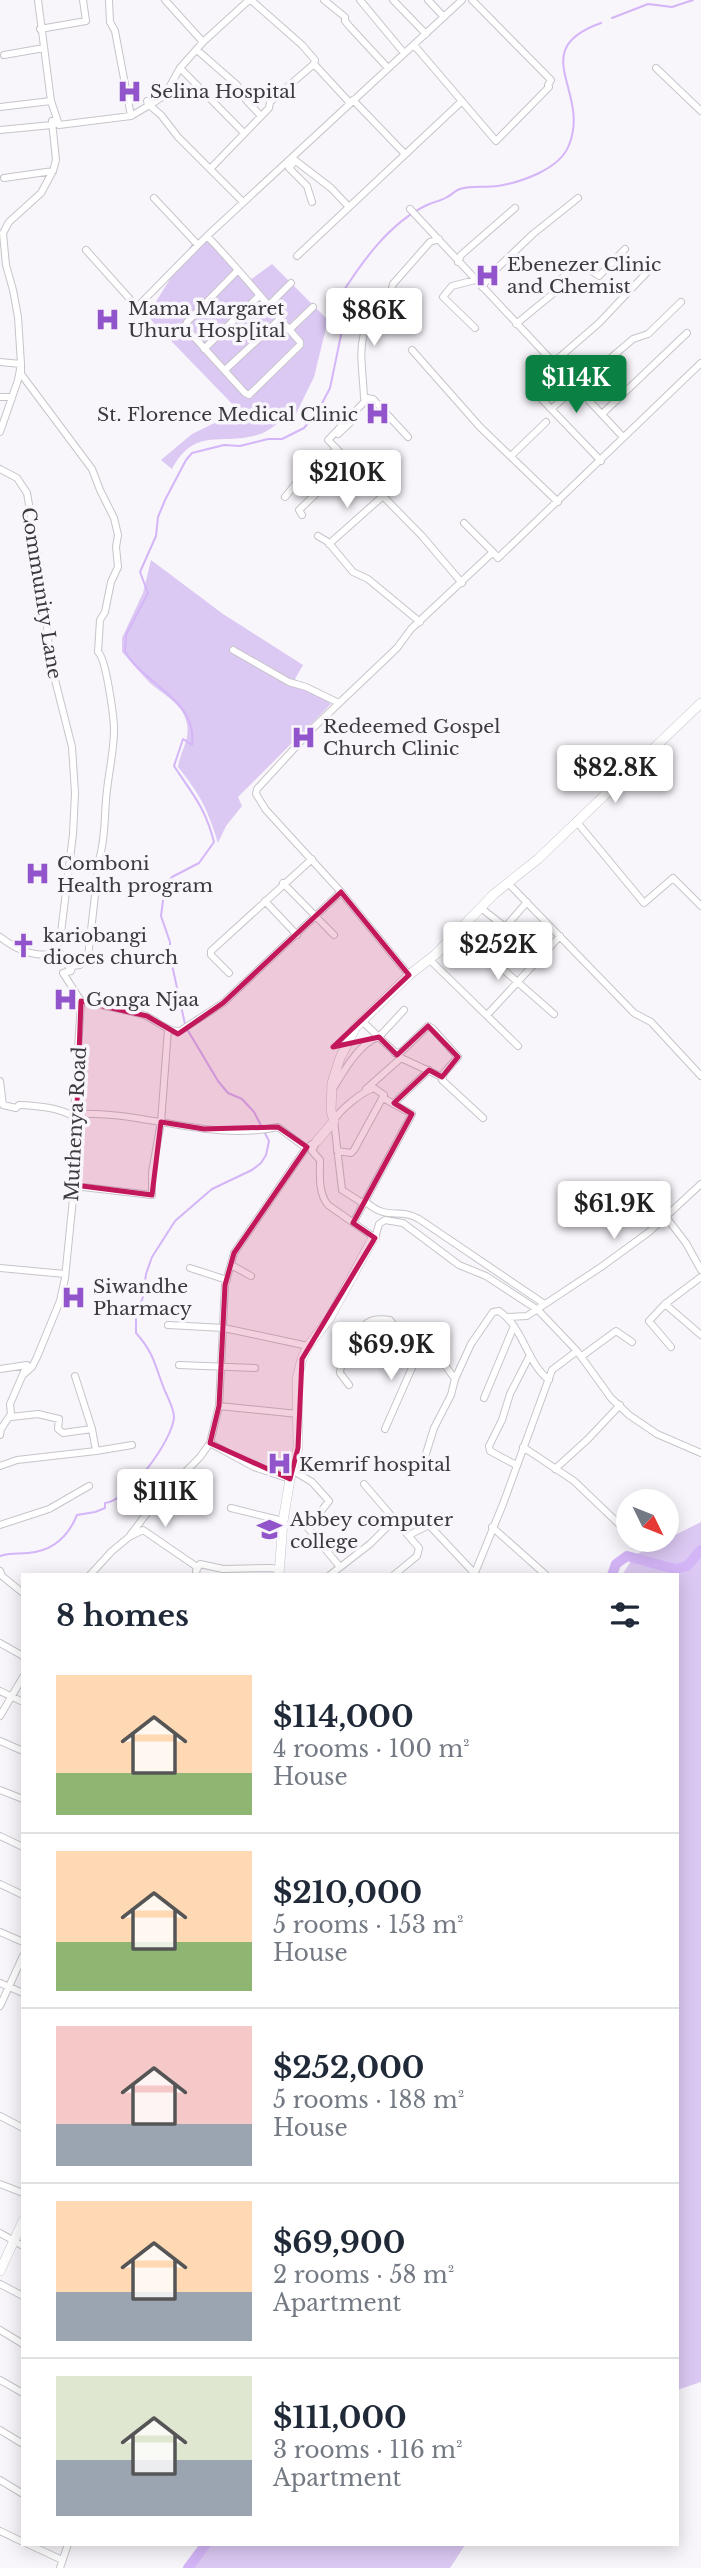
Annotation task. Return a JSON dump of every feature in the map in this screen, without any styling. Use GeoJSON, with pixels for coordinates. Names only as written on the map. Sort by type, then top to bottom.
{"type":"FeatureCollection","features":[{"type":"Feature","properties":{"kind":"street"},"geometry":{"type":"LineString","coordinates":[[38,0],[40,29],[56,125],[56,160],[41,193],[9,222],[3,233],[6,265],[14,294],[24,378],[92,469],[101,493],[110,506],[118,535],[118,567],[111,582],[105,612],[100,620],[98,642],[98,652],[102,655],[106,669],[114,725],[104,849],[99,860],[88,957],[80,965],[72,966],[71,971]]}},
{"type":"Feature","properties":{"kind":"street"},"geometry":{"type":"LineString","coordinates":[[40,29],[86,21],[83,0]]}},
{"type":"Feature","properties":{"kind":"street"},"geometry":{"type":"LineString","coordinates":[[109,0],[110,22],[115,31],[131,116]]}},
{"type":"Feature","properties":{"kind":"street"},"geometry":{"type":"LineString","coordinates":[[165,0],[203,42]]}},
{"type":"Feature","properties":{"kind":"street"},"geometry":{"type":"LineString","coordinates":[[0,130],[131,116],[165,95],[180,68],[203,42],[250,0],[302,45],[315,60],[314,64],[405,154]]}},
{"type":"Feature","properties":{"kind":"street"},"geometry":{"type":"LineString","coordinates":[[324,0],[345,17],[345,21],[388,68]]}},
{"type":"Feature","properties":{"kind":"street"},"geometry":{"type":"LineString","coordinates":[[360,0],[404,53]]}},
{"type":"Feature","properties":{"kind":"street"},"geometry":{"type":"LineString","coordinates":[[393,0],[426,34]]}},
{"type":"Feature","properties":{"kind":"street"},"geometry":{"type":"LineString","coordinates":[[428,0],[444,17]]}},
{"type":"Feature","properties":{"kind":"street"},"geometry":{"type":"LineString","coordinates":[[86,250],[137,307],[207,236],[462,0]]}},
{"type":"Feature","properties":{"kind":"street"},"geometry":{"type":"LineString","coordinates":[[414,45],[496,141],[550,87],[548,85],[551,80],[472,0]]}},
{"type":"Feature","properties":{"kind":"street"},"geometry":{"type":"LineString","coordinates":[[4,55],[44,48]]}},
{"type":"Feature","properties":{"kind":"street"},"geometry":{"type":"LineString","coordinates":[[197,50],[237,85],[261,116]]}},
{"type":"Feature","properties":{"kind":"street"},"geometry":{"type":"LineString","coordinates":[[210,169],[270,107],[270,102],[314,64]]}},
{"type":"Feature","properties":{"kind":"street"},"geometry":{"type":"LineString","coordinates":[[180,68],[244,133]]}},
{"type":"Feature","properties":{"kind":"street"},"geometry":{"type":"LineString","coordinates":[[656,68],[701,111]]}},
{"type":"Feature","properties":{"kind":"street"},"geometry":{"type":"LineString","coordinates":[[0,107],[51,101]]}},
{"type":"Feature","properties":{"kind":"street"},"geometry":{"type":"LineString","coordinates":[[153,103],[147,101],[178,137],[243,202]]}},
{"type":"Feature","properties":{"kind":"street"},"geometry":{"type":"LineString","coordinates":[[297,256],[462,101]]}},
{"type":"Feature","properties":{"kind":"street"},"geometry":{"type":"LineString","coordinates":[[293,159],[289,168],[307,186],[312,202]]}},
{"type":"Feature","properties":{"kind":"street"},"geometry":{"type":"LineString","coordinates":[[293,159],[331,188],[349,207]]}},
{"type":"Feature","properties":{"kind":"street"},"geometry":{"type":"LineString","coordinates":[[4,178],[53,171]]}},
{"type":"Feature","properties":{"kind":"street"},"geometry":{"type":"LineString","coordinates":[[154,198],[198,245]]}},
{"type":"Feature","properties":{"kind":"street"},"geometry":{"type":"LineString","coordinates":[[482,287],[492,273],[533,234],[578,198]]}},
{"type":"Feature","properties":{"kind":"street"},"geometry":{"type":"LineString","coordinates":[[458,262],[461,255],[515,208]]}},
{"type":"Feature","properties":{"kind":"street"},"geometry":{"type":"LineString","coordinates":[[410,210],[623,437]]}},
{"type":"Feature","properties":{"kind":"street"},"geometry":{"type":"LineString","coordinates":[[0,219],[9,222]]}},
{"type":"Feature","properties":{"kind":"street"},"geometry":{"type":"LineString","coordinates":[[207,236],[238,270],[300,342],[249,395],[187,330],[186,323],[238,270]]}},
{"type":"Feature","properties":{"kind":"street"},"geometry":{"type":"LineString","coordinates":[[392,314],[390,292],[393,284],[430,242],[439,239]]}},
{"type":"Feature","properties":{"kind":"street"},"geometry":{"type":"LineString","coordinates":[[516,324],[555,292],[558,283],[578,262],[599,276],[625,249]]}},
{"type":"Feature","properties":{"kind":"street"},"geometry":{"type":"LineString","coordinates":[[554,362],[599,323],[652,267]]}},
{"type":"Feature","properties":{"kind":"street"},"geometry":{"type":"LineString","coordinates":[[475,280],[452,286],[443,297],[475,328]]}},
{"type":"Feature","properties":{"kind":"street"},"geometry":{"type":"LineString","coordinates":[[268,306],[292,284]]}},
{"type":"Feature","properties":{"kind":"street"},"geometry":{"type":"LineString","coordinates":[[204,349],[259,296]]}},
{"type":"Feature","properties":{"kind":"street"},"geometry":{"type":"LineString","coordinates":[[337,436],[350,424],[366,398],[362,334],[380,306],[390,297]]}},
{"type":"Feature","properties":{"kind":"street"},"geometry":{"type":"LineString","coordinates":[[551,409],[633,339],[648,334],[681,302]]}},
{"type":"Feature","properties":{"kind":"street"},"geometry":{"type":"LineString","coordinates":[[289,330],[313,307]]}},
{"type":"Feature","properties":{"kind":"street"},"geometry":{"type":"LineString","coordinates":[[225,370],[280,319]]}},
{"type":"Feature","properties":{"kind":"street"},"geometry":{"type":"LineString","coordinates":[[602,414],[687,333]]}},
{"type":"Feature","properties":{"kind":"street"},"geometry":{"type":"LineString","coordinates":[[412,350],[480,426],[558,502]]}},
{"type":"Feature","properties":{"kind":"street"},"geometry":{"type":"LineString","coordinates":[[0,362],[21,364]]}},
{"type":"Feature","properties":{"kind":"street"},"geometry":{"type":"LineString","coordinates":[[464,523],[498,558],[701,363]]}},
{"type":"Feature","properties":{"kind":"street"},"geometry":{"type":"LineString","coordinates":[[0,432],[21,364]]}},
{"type":"Feature","properties":{"kind":"street"},"geometry":{"type":"LineString","coordinates":[[532,389],[601,461]]}},
{"type":"Feature","properties":{"kind":"street"},"geometry":{"type":"LineString","coordinates":[[0,397],[12,397]]}},
{"type":"Feature","properties":{"kind":"street"},"geometry":{"type":"LineString","coordinates":[[366,398],[373,399],[408,438]]}},
{"type":"Feature","properties":{"kind":"street"},"geometry":{"type":"LineString","coordinates":[[366,398],[328,440],[422,536],[463,583]]}},
{"type":"Feature","properties":{"kind":"street"},"geometry":{"type":"LineString","coordinates":[[511,456],[546,422]]}},
{"type":"Feature","properties":{"kind":"street"},"geometry":{"type":"LineString","coordinates":[[285,497],[302,475],[337,449]]}},
{"type":"Feature","properties":{"kind":"street"},"geometry":{"type":"LineString","coordinates":[[302,514],[299,510],[343,468],[354,467]]}},
{"type":"Feature","properties":{"kind":"street","name":"Community Lane"},"geometry":{"type":"LineString","coordinates":[[0,469],[21,482],[30,505],[43,585],[48,652],[73,749],[73,834],[60,941],[54,949],[61,954]]}},
{"type":"Feature","properties":{"kind":"street"},"geometry":{"type":"LineString","coordinates":[[329,544],[383,496]]}},
{"type":"Feature","properties":{"kind":"street"},"geometry":{"type":"LineString","coordinates":[[318,536],[329,544],[354,572],[368,579],[420,622]]}},
{"type":"Feature","properties":{"kind":"street"},"geometry":{"type":"LineString","coordinates":[[409,975],[341,892],[266,810],[256,794],[257,789],[339,703],[493,552]]}},
{"type":"Feature","properties":{"kind":"street"},"geometry":{"type":"LineString","coordinates":[[233,650],[289,682],[339,703]]}},
{"type":"Feature","properties":{"kind":"street"},"geometry":{"type":"LineString","coordinates":[[543,1303],[419,1219],[406,1213],[381,1213],[342,1190],[331,1111],[332,1083],[340,1058],[355,1028],[508,883],[538,859],[701,703]]}},
{"type":"Feature","properties":{"kind":"street"},"geometry":{"type":"LineString","coordinates":[[576,821],[644,903],[673,878],[701,906]]}},
{"type":"Feature","properties":{"kind":"street"},"geometry":{"type":"LineString","coordinates":[[229,973],[211,952],[312,859]]}},
{"type":"Feature","properties":{"kind":"street"},"geometry":{"type":"LineString","coordinates":[[283,883],[334,935]]}},
{"type":"Feature","properties":{"kind":"street"},"geometry":{"type":"LineString","coordinates":[[508,883],[634,1013],[651,1022],[701,1076]]}},
{"type":"Feature","properties":{"kind":"street"},"geometry":{"type":"LineString","coordinates":[[71,971],[63,973],[81,1001],[147,1016],[175,1032],[218,1007],[341,892]]}},
{"type":"Feature","properties":{"kind":"street"},"geometry":{"type":"LineString","coordinates":[[265,901],[297,934]]}},
{"type":"Feature","properties":{"kind":"street"},"geometry":{"type":"LineString","coordinates":[[486,955],[527,902]]}},
{"type":"Feature","properties":{"kind":"street"},"geometry":{"type":"LineString","coordinates":[[481,908],[505,928]]}},
{"type":"Feature","properties":{"kind":"street"},"geometry":{"type":"LineString","coordinates":[[459,931],[554,1014]]}},
{"type":"Feature","properties":{"kind":"street"},"geometry":{"type":"LineString","coordinates":[[487,1015],[559,936]]}},
{"type":"Feature","properties":{"kind":"street"},"geometry":{"type":"LineString","coordinates":[[0,937],[27,954],[61,954],[71,971]]}},
{"type":"Feature","properties":{"kind":"street"},"geometry":{"type":"LineString","coordinates":[[429,959],[518,1046]]}},
{"type":"Feature","properties":{"kind":"street","name":"Muthenya Road"},"geometry":{"type":"LineString","coordinates":[[0,1435],[12,1414],[10,1404],[60,1301],[77,1154],[74,1116],[81,1001]]}},
{"type":"Feature","properties":{"kind":"street"},"geometry":{"type":"LineString","coordinates":[[332,1090],[351,1060],[373,1038],[379,1037],[404,1010]]}},
{"type":"Feature","properties":{"kind":"street"},"geometry":{"type":"LineString","coordinates":[[362,1021],[398,1055],[442,1077],[444,1084],[483,1118]]}},
{"type":"Feature","properties":{"kind":"street"},"geometry":{"type":"LineString","coordinates":[[375,1238],[323,1199],[320,1160],[312,1151],[336,1115],[428,1026],[458,1057],[442,1077]]}},
{"type":"Feature","properties":{"kind":"street"},"geometry":{"type":"LineString","coordinates":[[75,1179],[70,1180],[75,1186],[152,1195],[152,1172],[161,1122],[167,1029]]}},
{"type":"Feature","properties":{"kind":"street"},"geometry":{"type":"LineString","coordinates":[[394,1103],[429,1070]]}},
{"type":"Feature","properties":{"kind":"street"},"geometry":{"type":"LineString","coordinates":[[0,1081],[3,1105],[16,1108],[19,1105],[43,1107],[74,1116],[121,1116],[186,1127],[260,1131],[278,1127],[306,1148]]}},
{"type":"Feature","properties":{"kind":"street"},"geometry":{"type":"LineString","coordinates":[[353,1223],[412,1114],[371,1088],[359,1095]]}},
{"type":"Feature","properties":{"kind":"street"},"geometry":{"type":"LineString","coordinates":[[337,1151],[351,1153],[354,1150],[384,1096]]}},
{"type":"Feature","properties":{"kind":"street"},"geometry":{"type":"LineString","coordinates":[[129,1537],[153,1505],[200,1457],[210,1443],[219,1406],[227,1280],[234,1253],[306,1148],[317,1141]]}},
{"type":"Feature","properties":{"kind":"street"},"geometry":{"type":"LineString","coordinates":[[507,1317],[527,1316],[538,1310],[627,1249],[701,1184]]}},
{"type":"Feature","properties":{"kind":"street"},"geometry":{"type":"LineString","coordinates":[[666,1217],[686,1243],[701,1270]]}},
{"type":"Feature","properties":{"kind":"street"},"geometry":{"type":"LineString","coordinates":[[279,1573],[283,1521],[298,1448],[297,1379],[308,1346],[329,1319],[375,1238],[379,1224],[384,1220],[398,1221],[459,1265],[486,1276],[538,1310],[580,1353],[611,1398],[640,1424],[676,1444],[701,1453]]}},
{"type":"Feature","properties":{"kind":"street"},"geometry":{"type":"LineString","coordinates":[[231,1265],[251,1276]]}},
{"type":"Feature","properties":{"kind":"street"},"geometry":{"type":"LineString","coordinates":[[0,1268],[65,1274]]}},
{"type":"Feature","properties":{"kind":"street"},"geometry":{"type":"LineString","coordinates":[[190,1268],[227,1280]]}},
{"type":"Feature","properties":{"kind":"street"},"geometry":{"type":"LineString","coordinates":[[671,1347],[649,1321],[664,1304],[701,1277]]}},
{"type":"Feature","properties":{"kind":"street"},"geometry":{"type":"LineString","coordinates":[[664,1304],[701,1335]]}},
{"type":"Feature","properties":{"kind":"street"},"geometry":{"type":"LineString","coordinates":[[424,1460],[471,1344],[493,1312],[499,1311],[514,1325],[537,1370],[549,1380]]}},
{"type":"Feature","properties":{"kind":"street"},"geometry":{"type":"LineString","coordinates":[[349,1385],[340,1373],[340,1366],[357,1346],[363,1329],[372,1321],[390,1320],[399,1333],[436,1353],[455,1379]]}},
{"type":"Feature","properties":{"kind":"street"},"geometry":{"type":"LineString","coordinates":[[168,1325],[224,1328],[308,1346]]}},
{"type":"Feature","properties":{"kind":"street"},"geometry":{"type":"LineString","coordinates":[[484,1398],[514,1325]]}},
{"type":"Feature","properties":{"kind":"street"},"geometry":{"type":"LineString","coordinates":[[475,1573],[552,1370],[616,1331],[632,1342]]}},
{"type":"Feature","properties":{"kind":"street"},"geometry":{"type":"LineString","coordinates":[[385,1429],[422,1345]]}},
{"type":"Feature","properties":{"kind":"street"},"geometry":{"type":"LineString","coordinates":[[516,1465],[490,1451],[489,1446],[502,1420],[510,1394],[530,1355]]}},
{"type":"Feature","properties":{"kind":"street"},"geometry":{"type":"LineString","coordinates":[[179,1365],[255,1368]]}},
{"type":"Feature","properties":{"kind":"street"},"geometry":{"type":"LineString","coordinates":[[0,1369],[29,1366]]}},
{"type":"Feature","properties":{"kind":"street"},"geometry":{"type":"LineString","coordinates":[[75,1377],[92,1429],[96,1451]]}},
{"type":"Feature","properties":{"kind":"street"},"geometry":{"type":"LineString","coordinates":[[555,1469],[620,1405]]}},
{"type":"Feature","properties":{"kind":"street"},"geometry":{"type":"LineString","coordinates":[[219,1406],[298,1414]]}},
{"type":"Feature","properties":{"kind":"street"},"geometry":{"type":"LineString","coordinates":[[5,1424],[14,1415],[38,1414],[59,1419],[58,1429],[62,1433],[92,1429]]}},
{"type":"Feature","properties":{"kind":"street"},"geometry":{"type":"LineString","coordinates":[[210,1443],[254,1466],[312,1482],[329,1501],[308,1528],[340,1567]]}},
{"type":"Feature","properties":{"kind":"street"},"geometry":{"type":"LineString","coordinates":[[0,1466],[17,1460],[132,1445]]}},
{"type":"Feature","properties":{"kind":"street"},"geometry":{"type":"LineString","coordinates":[[523,1447],[574,1481],[616,1521]]}},
{"type":"Feature","properties":{"kind":"street"},"geometry":{"type":"LineString","coordinates":[[364,1483],[419,1548],[419,1553],[396,1573]]}},
{"type":"Feature","properties":{"kind":"street"},"geometry":{"type":"LineString","coordinates":[[0,1525],[48,1509],[89,1486]]}},
{"type":"Feature","properties":{"kind":"street"},"geometry":{"type":"LineString","coordinates":[[231,1508],[283,1521]]}},
{"type":"Feature","properties":{"kind":"street"},"geometry":{"type":"LineString","coordinates":[[332,1573],[370,1544],[395,1519]]}},
{"type":"Feature","properties":{"kind":"street"},"geometry":{"type":"LineString","coordinates":[[409,1535],[429,1525],[474,1573]]}},
{"type":"Feature","properties":{"kind":"street"},"geometry":{"type":"LineString","coordinates":[[492,1527],[544,1573]]}},
{"type":"Feature","properties":{"kind":"street"},"geometry":{"type":"LineString","coordinates":[[92,1573],[112,1551],[142,1530],[196,1571],[200,1564],[223,1569],[272,1568],[279,1573]]}},
{"type":"Feature","properties":{"kind":"street"},"geometry":{"type":"LineString","coordinates":[[1,1574],[21,1591]]}},
{"type":"Feature","properties":{"kind":"street"},"geometry":{"type":"LineString","coordinates":[[0,1643],[21,1655]]}},
{"type":"Feature","properties":{"kind":"street"},"geometry":{"type":"LineString","coordinates":[[0,1716],[21,1680]]}},
{"type":"Feature","properties":{"kind":"street"},"geometry":{"type":"LineString","coordinates":[[0,1691],[21,1701]]}},
{"type":"Feature","properties":{"kind":"street"},"geometry":{"type":"LineString","coordinates":[[0,1741],[21,1750]]}},
{"type":"Feature","properties":{"kind":"street"},"geometry":{"type":"LineString","coordinates":[[0,1790],[21,1798]]}},
{"type":"Feature","properties":{"kind":"street"},"geometry":{"type":"LineString","coordinates":[[0,1836],[21,1846]]}},
{"type":"Feature","properties":{"kind":"street"},"geometry":{"type":"LineString","coordinates":[[0,1884],[21,1894]]}},
{"type":"Feature","properties":{"kind":"street"},"geometry":{"type":"LineString","coordinates":[[0,1932],[21,1941]]}},
{"type":"Feature","properties":{"kind":"street"},"geometry":{"type":"LineString","coordinates":[[0,2006],[21,1961]]}},
{"type":"Feature","properties":{"kind":"street"},"geometry":{"type":"LineString","coordinates":[[0,1983],[21,1992]]}},
{"type":"Feature","properties":{"kind":"street"},"geometry":{"type":"LineString","coordinates":[[0,2116],[21,2127]]}},
{"type":"Feature","properties":{"kind":"street"},"geometry":{"type":"LineString","coordinates":[[0,2184],[21,2192]]}},
{"type":"Feature","properties":{"kind":"street"},"geometry":{"type":"LineString","coordinates":[[0,2271],[21,2225]]}},
{"type":"Feature","properties":{"kind":"street"},"geometry":{"type":"LineString","coordinates":[[0,2233],[21,2245]]}},
{"type":"Feature","properties":{"kind":"street"},"geometry":{"type":"LineString","coordinates":[[0,2284],[21,2296]]}},
{"type":"Feature","properties":{"kind":"street"},"geometry":{"type":"LineString","coordinates":[[0,2330],[21,2343]]}},
{"type":"Feature","properties":{"kind":"street"},"geometry":{"type":"LineString","coordinates":[[0,2381],[21,2392]]}},
{"type":"Feature","properties":{"kind":"street"},"geometry":{"type":"LineString","coordinates":[[0,2430],[21,2443]]}},
{"type":"Feature","properties":{"kind":"street"},"geometry":{"type":"LineString","coordinates":[[0,2480],[21,2493]]}},
{"type":"Feature","properties":{"kind":"street"},"geometry":{"type":"LineString","coordinates":[[0,2531],[21,2541]]}},
{"type":"Feature","properties":{"kind":"street"},"geometry":{"type":"LineString","coordinates":[[32,2546],[62,2560]]}},
{"type":"Feature","properties":{"kind":"street"},"geometry":{"type":"LineString","coordinates":[[60,2568],[67,2546]]}},
{"type":"Feature","properties":{"kind":"highlighted area"},"geometry":{"type":"Polygon","coordinates":[[[341,892],[409,975],[333,1047],[379,1037],[397,1055],[428,1026],[458,1057],[442,1077],[429,1070],[394,1103],[412,1114],[353,1223],[375,1238],[302,1359],[298,1448],[290,1479],[210,1443],[219,1406],[225,1285],[234,1253],[307,1147],[278,1127],[204,1129],[161,1122],[152,1195],[74,1185],[81,1001],[147,1016],[178,1034],[223,1003],[341,892]]]}},
{"type":"Feature","properties":{"kind":"shaded area"},"geometry":{"type":"Polygon","coordinates":[[[195,239],[215,242],[246,283],[272,264],[328,320],[314,377],[294,418],[284,420],[260,434],[200,442],[181,455],[172,469],[161,460],[192,434],[239,411],[147,316],[195,239]]]}},
{"type":"Feature","properties":{"kind":"shaded area"},"geometry":{"type":"Polygon","coordinates":[[[151,560],[223,614],[303,665],[295,679],[331,704],[238,797],[242,806],[226,826],[218,843],[202,803],[178,767],[187,735],[185,716],[177,704],[148,681],[122,652],[122,638],[143,593],[151,560]]]}},
{"type":"Feature","properties":{"kind":"shaded area"},"geometry":{"type":"Polygon","coordinates":[[[701,1522],[701,2382],[679,2389],[679,1573],[623,1573],[635,1555],[641,1552],[679,1552],[679,1533],[701,1522]]]}},
{"type":"Feature","properties":{"kind":"shaded area"},"geometry":{"type":"Polygon","coordinates":[[[203,2546],[464,2546],[450,2568],[183,2568],[203,2546]]]}},
{"type":"Feature","properties":{"kind":"waterway"},"geometry":{"type":"LineString","coordinates":[[612,18],[648,4],[672,7],[693,0]]}},
{"type":"Feature","properties":{"kind":"waterway"},"geometry":{"type":"LineString","coordinates":[[185,1024],[170,956],[170,942],[161,916],[165,886],[172,877],[199,863],[214,842],[202,810],[174,766],[183,739],[192,745],[192,729],[187,716],[168,694],[133,663],[125,651],[126,635],[148,593],[140,572],[156,536],[158,517],[165,500],[192,453],[224,445],[240,446],[268,439],[282,439],[304,428],[318,411],[330,388],[345,316],[339,298],[366,258],[400,222],[458,190],[498,186],[529,178],[557,161],[569,145],[574,125],[563,59],[567,46],[579,34],[601,23]]}},
{"type":"Feature","properties":{"kind":"waterway"},"geometry":{"type":"LineString","coordinates":[[0,1556],[37,1552],[52,1546],[69,1530],[77,1515],[105,1508],[105,1503],[115,1500],[125,1492],[148,1468],[172,1427],[172,1407],[151,1354],[136,1333],[136,1315],[143,1297],[146,1274],[152,1257],[175,1221],[212,1189],[261,1163],[269,1141],[254,1112],[242,1099],[228,1093],[218,1081],[187,1029]]}},
{"type":"Feature","properties":{"kind":"waterway"},"geometry":{"type":"LineString","coordinates":[[613,1573],[616,1564],[627,1556],[675,1569],[687,1566],[701,1550]]}},
{"type":"Feature","properties":{"kind":"waterway"},"geometry":{"type":"LineString","coordinates":[[188,2568],[204,2546]]}},
{"type":"Feature","properties":{"kind":"place","name":"Selina Hospital"},"geometry":{"type":"Point","coordinates":[130,91]}},
{"type":"Feature","properties":{"kind":"place","name":"Ebenezer Clinic and Chemist"},"geometry":{"type":"Point","coordinates":[487,275]}},
{"type":"Feature","properties":{"kind":"place","name":"Mama Margaret Uhuru Hosp[ital"},"geometry":{"type":"Point","coordinates":[108,319]}},
{"type":"Feature","properties":{"kind":"place","name":"St. Florence Medical Clinic"},"geometry":{"type":"Point","coordinates":[378,414]}},
{"type":"Feature","properties":{"kind":"place","name":"Redeemed Gospel Church Clinic"},"geometry":{"type":"Point","coordinates":[303,737]}},
{"type":"Feature","properties":{"kind":"place","name":"Comboni Health program"},"geometry":{"type":"Point","coordinates":[37,874]}},
{"type":"Feature","properties":{"kind":"place","name":"kariobangi dioces church"},"geometry":{"type":"Point","coordinates":[23,946]}},
{"type":"Feature","properties":{"kind":"place","name":"Gonga Njaa"},"geometry":{"type":"Point","coordinates":[66,999]}},
{"type":"Feature","properties":{"kind":"place","name":"Siwandhe Pharmacy"},"geometry":{"type":"Point","coordinates":[73,1297]}},
{"type":"Feature","properties":{"kind":"place","name":"Kemrif hospital"},"geometry":{"type":"Point","coordinates":[279,1464]}},
{"type":"Feature","properties":{"kind":"place","name":"Abbey computer college"},"geometry":{"type":"Point","coordinates":[270,1530]}}]}
